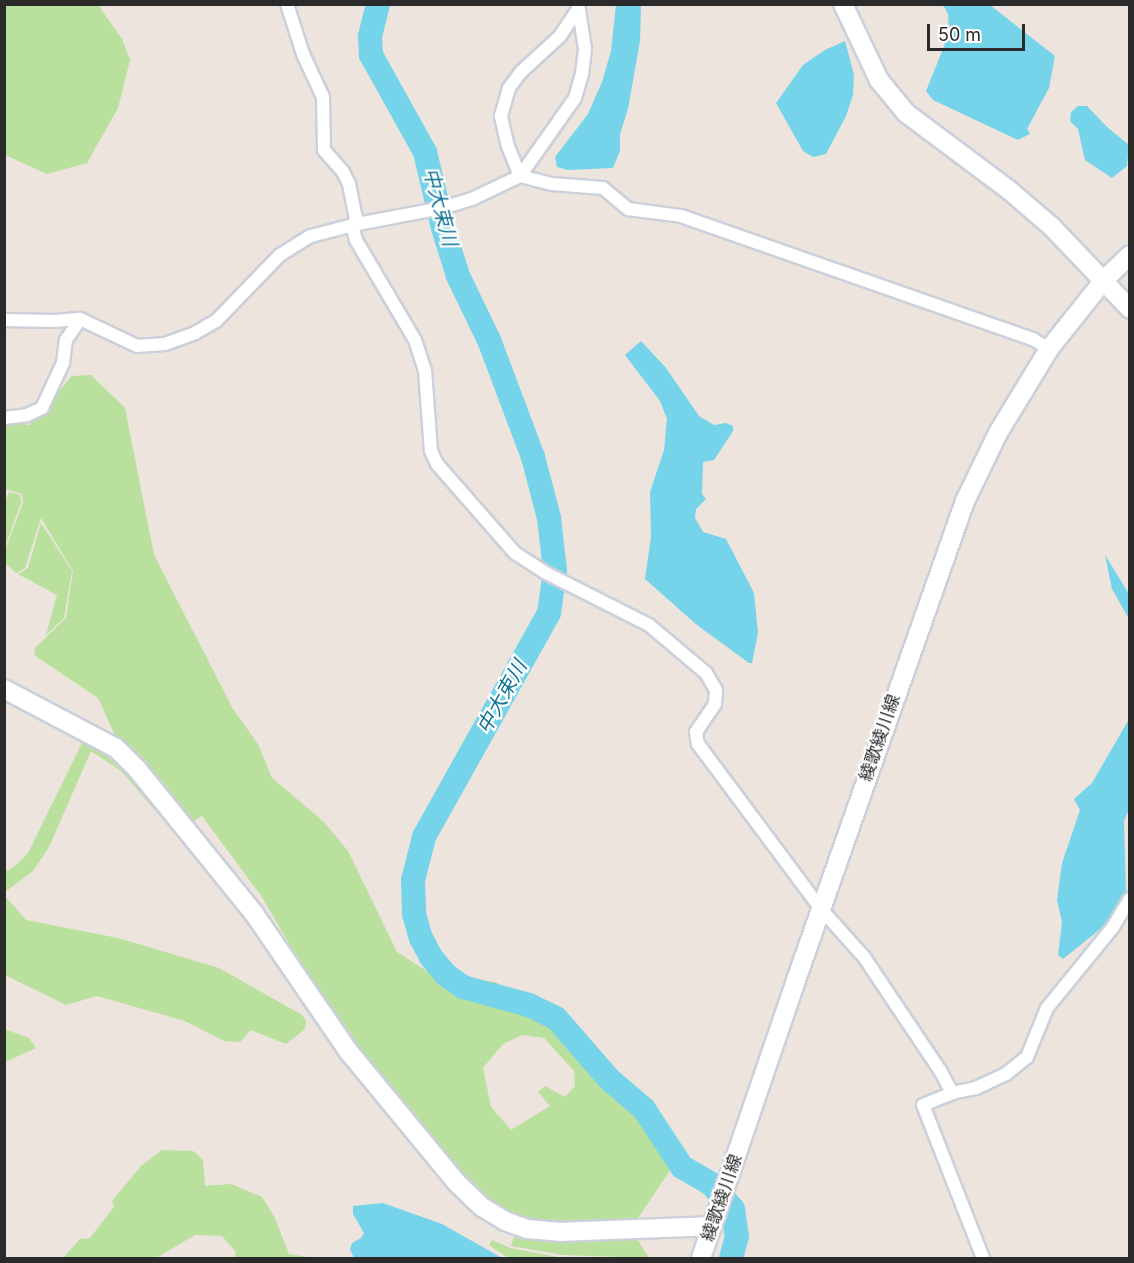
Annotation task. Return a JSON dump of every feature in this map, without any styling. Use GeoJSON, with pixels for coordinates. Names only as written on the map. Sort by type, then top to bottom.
{"type":"FeatureCollection","features":[{"type":"Feature","properties":{"kind":"street"},"geometry":{"type":"LineString","coordinates":[[287,4],[303,54],[323,97],[324,150],[343,172],[349,183],[356,240],[415,340],[425,370],[431,451],[437,464],[515,553],[544,572],[649,624],[706,673],[716,690],[715,704],[696,732],[698,744],[821,909],[864,957],[942,1072],[952,1093]]}},
{"type":"Feature","properties":{"kind":"street"},"geometry":{"type":"LineString","coordinates":[[843,4],[870,63],[892,99],[923,128],[1009,190],[1052,227],[1130,309]]}},
{"type":"Feature","properties":{"kind":"street"},"geometry":{"type":"LineString","coordinates":[[520,176],[508,147],[501,116],[509,88],[522,71],[560,36],[578,7]]}},
{"type":"Feature","properties":{"kind":"street"},"geometry":{"type":"LineString","coordinates":[[4,320],[80,319],[137,346],[165,344],[195,333],[216,321],[280,255],[311,236],[442,208],[472,199],[520,176],[575,98],[585,49],[578,7]]}},
{"type":"Feature","properties":{"kind":"street"},"geometry":{"type":"LineString","coordinates":[[520,176],[552,184],[603,188],[628,209],[681,216],[1033,339],[1049,349]]}},
{"type":"Feature","properties":{"kind":"street","name":"綾歌綾川線"},"geometry":{"type":"LineString","coordinates":[[701,1258],[965,501],[998,433],[1049,349],[1104,280],[1130,255]]}},
{"type":"Feature","properties":{"kind":"street"},"geometry":{"type":"LineString","coordinates":[[4,418],[27,415],[42,408],[63,363],[66,340],[80,319]]}},
{"type":"Feature","properties":{"kind":"street"},"geometry":{"type":"LineString","coordinates":[[4,689],[116,748],[137,769],[253,912],[349,1052],[457,1183],[482,1207],[505,1221],[527,1229],[560,1232],[713,1226]]}},
{"type":"Feature","properties":{"kind":"street"},"geometry":{"type":"LineString","coordinates":[[982,1258],[923,1105],[952,1093],[976,1088],[1006,1074],[1027,1057],[1047,1008],[1113,927],[1130,899]]}},
{"type":"Feature","properties":{"kind":"green space"},"geometry":{"type":"Polygon","coordinates":[[[5,4],[98,5],[122,39],[130,60],[118,108],[87,163],[47,174],[5,155],[5,4]]]}},
{"type":"Feature","properties":{"kind":"green space"},"geometry":{"type":"Polygon","coordinates":[[[91,375],[125,408],[154,555],[233,709],[258,744],[272,778],[324,822],[348,851],[397,952],[433,975],[495,982],[542,1002],[609,1087],[640,1115],[671,1169],[636,1221],[578,1224],[526,1220],[491,1205],[464,1180],[374,1071],[324,1004],[262,897],[202,816],[192,822],[119,744],[98,698],[34,655],[35,648],[66,618],[73,571],[41,518],[25,568],[16,573],[5,563],[4,553],[23,503],[22,494],[5,489],[5,422],[29,425],[72,376],[91,375]],[[522,1035],[503,1044],[483,1068],[491,1107],[511,1130],[550,1106],[538,1092],[545,1086],[565,1097],[575,1086],[574,1071],[544,1038],[522,1035]]]}},
{"type":"Feature","properties":{"kind":"green space"},"geometry":{"type":"Polygon","coordinates":[[[9,492],[20,495],[21,503],[5,547],[5,502],[9,492]]]}},
{"type":"Feature","properties":{"kind":"green space"},"geometry":{"type":"Polygon","coordinates":[[[41,523],[72,571],[64,618],[46,635],[57,595],[18,574],[28,568],[41,523]]]}},
{"type":"Feature","properties":{"kind":"green space"},"geometry":{"type":"Polygon","coordinates":[[[84,739],[120,763],[181,834],[178,837],[121,771],[91,751],[49,847],[33,871],[5,892],[5,872],[28,853],[84,739]]]}},
{"type":"Feature","properties":{"kind":"green space"},"geometry":{"type":"Polygon","coordinates":[[[5,896],[26,920],[118,938],[219,968],[302,1015],[306,1021],[305,1029],[286,1044],[251,1030],[240,1042],[224,1041],[185,1021],[97,996],[66,1005],[5,975],[5,896]]]}},
{"type":"Feature","properties":{"kind":"green space"},"geometry":{"type":"Polygon","coordinates":[[[4,1029],[29,1038],[36,1048],[5,1062],[4,1029]]]}},
{"type":"Feature","properties":{"kind":"green space"},"geometry":{"type":"Polygon","coordinates":[[[162,1150],[193,1151],[203,1160],[205,1186],[231,1184],[262,1197],[274,1216],[289,1254],[314,1258],[236,1258],[235,1251],[222,1236],[195,1235],[156,1258],[63,1258],[80,1239],[90,1238],[114,1207],[112,1201],[141,1166],[162,1150]]]}},
{"type":"Feature","properties":{"kind":"green space"},"geometry":{"type":"Polygon","coordinates":[[[515,1234],[569,1242],[637,1239],[649,1258],[563,1255],[511,1246],[515,1234]]]}},
{"type":"Feature","properties":{"kind":"green space"},"geometry":{"type":"Polygon","coordinates":[[[492,1240],[510,1248],[558,1257],[594,1258],[508,1258],[489,1245],[492,1240]]]}},
{"type":"Feature","properties":{"kind":"water"},"geometry":{"type":"Polygon","coordinates":[[[616,5],[641,5],[640,41],[628,109],[620,134],[620,151],[613,168],[568,170],[557,167],[555,157],[588,114],[602,82],[611,51],[616,5]]]}},
{"type":"Feature","properties":{"kind":"water"},"geometry":{"type":"Polygon","coordinates":[[[943,5],[990,5],[1055,56],[1049,88],[1027,129],[1030,134],[1018,140],[933,100],[926,91],[949,34],[948,14],[943,5]]]}},
{"type":"Feature","properties":{"kind":"water"},"geometry":{"type":"Polygon","coordinates":[[[845,41],[854,75],[853,95],[846,116],[826,154],[813,157],[803,151],[776,103],[803,65],[825,50],[845,41]]]}},
{"type":"Feature","properties":{"kind":"water"},"geometry":{"type":"Polygon","coordinates":[[[1078,106],[1087,106],[1129,145],[1127,166],[1112,178],[1085,160],[1078,129],[1070,121],[1071,112],[1078,106]]]}},
{"type":"Feature","properties":{"kind":"water"},"geometry":{"type":"Polygon","coordinates":[[[641,341],[666,368],[699,416],[714,425],[726,423],[733,426],[733,431],[714,460],[703,462],[702,494],[706,499],[696,509],[695,518],[703,532],[726,539],[754,593],[758,633],[752,663],[697,625],[645,579],[651,537],[650,492],[664,450],[667,419],[660,401],[625,355],[641,341]]]}},
{"type":"Feature","properties":{"kind":"water"},"geometry":{"type":"Polygon","coordinates":[[[1105,555],[1129,594],[1129,619],[1112,589],[1105,555]]]}},
{"type":"Feature","properties":{"kind":"water"},"geometry":{"type":"Polygon","coordinates":[[[1128,721],[1130,807],[1124,821],[1126,892],[1119,914],[1063,959],[1058,955],[1062,922],[1057,900],[1062,863],[1080,810],[1074,799],[1092,783],[1128,721]]]}},
{"type":"Feature","properties":{"kind":"water"},"geometry":{"type":"Polygon","coordinates":[[[383,1203],[442,1224],[502,1258],[354,1258],[350,1249],[352,1243],[361,1238],[364,1233],[353,1214],[353,1206],[383,1203]]]}},
{"type":"Feature","properties":{"kind":"waterway","name":"中大束川"},"geometry":{"type":"LineString","coordinates":[[378,4],[370,37],[371,55],[425,152],[443,228],[458,276],[489,340],[533,457],[549,518],[555,571],[549,613],[424,837],[413,880],[414,914],[421,938],[431,957],[446,975],[463,987],[529,1005],[556,1018],[609,1079],[644,1109],[682,1167],[711,1184],[733,1209],[737,1236],[731,1258]]}}]}
